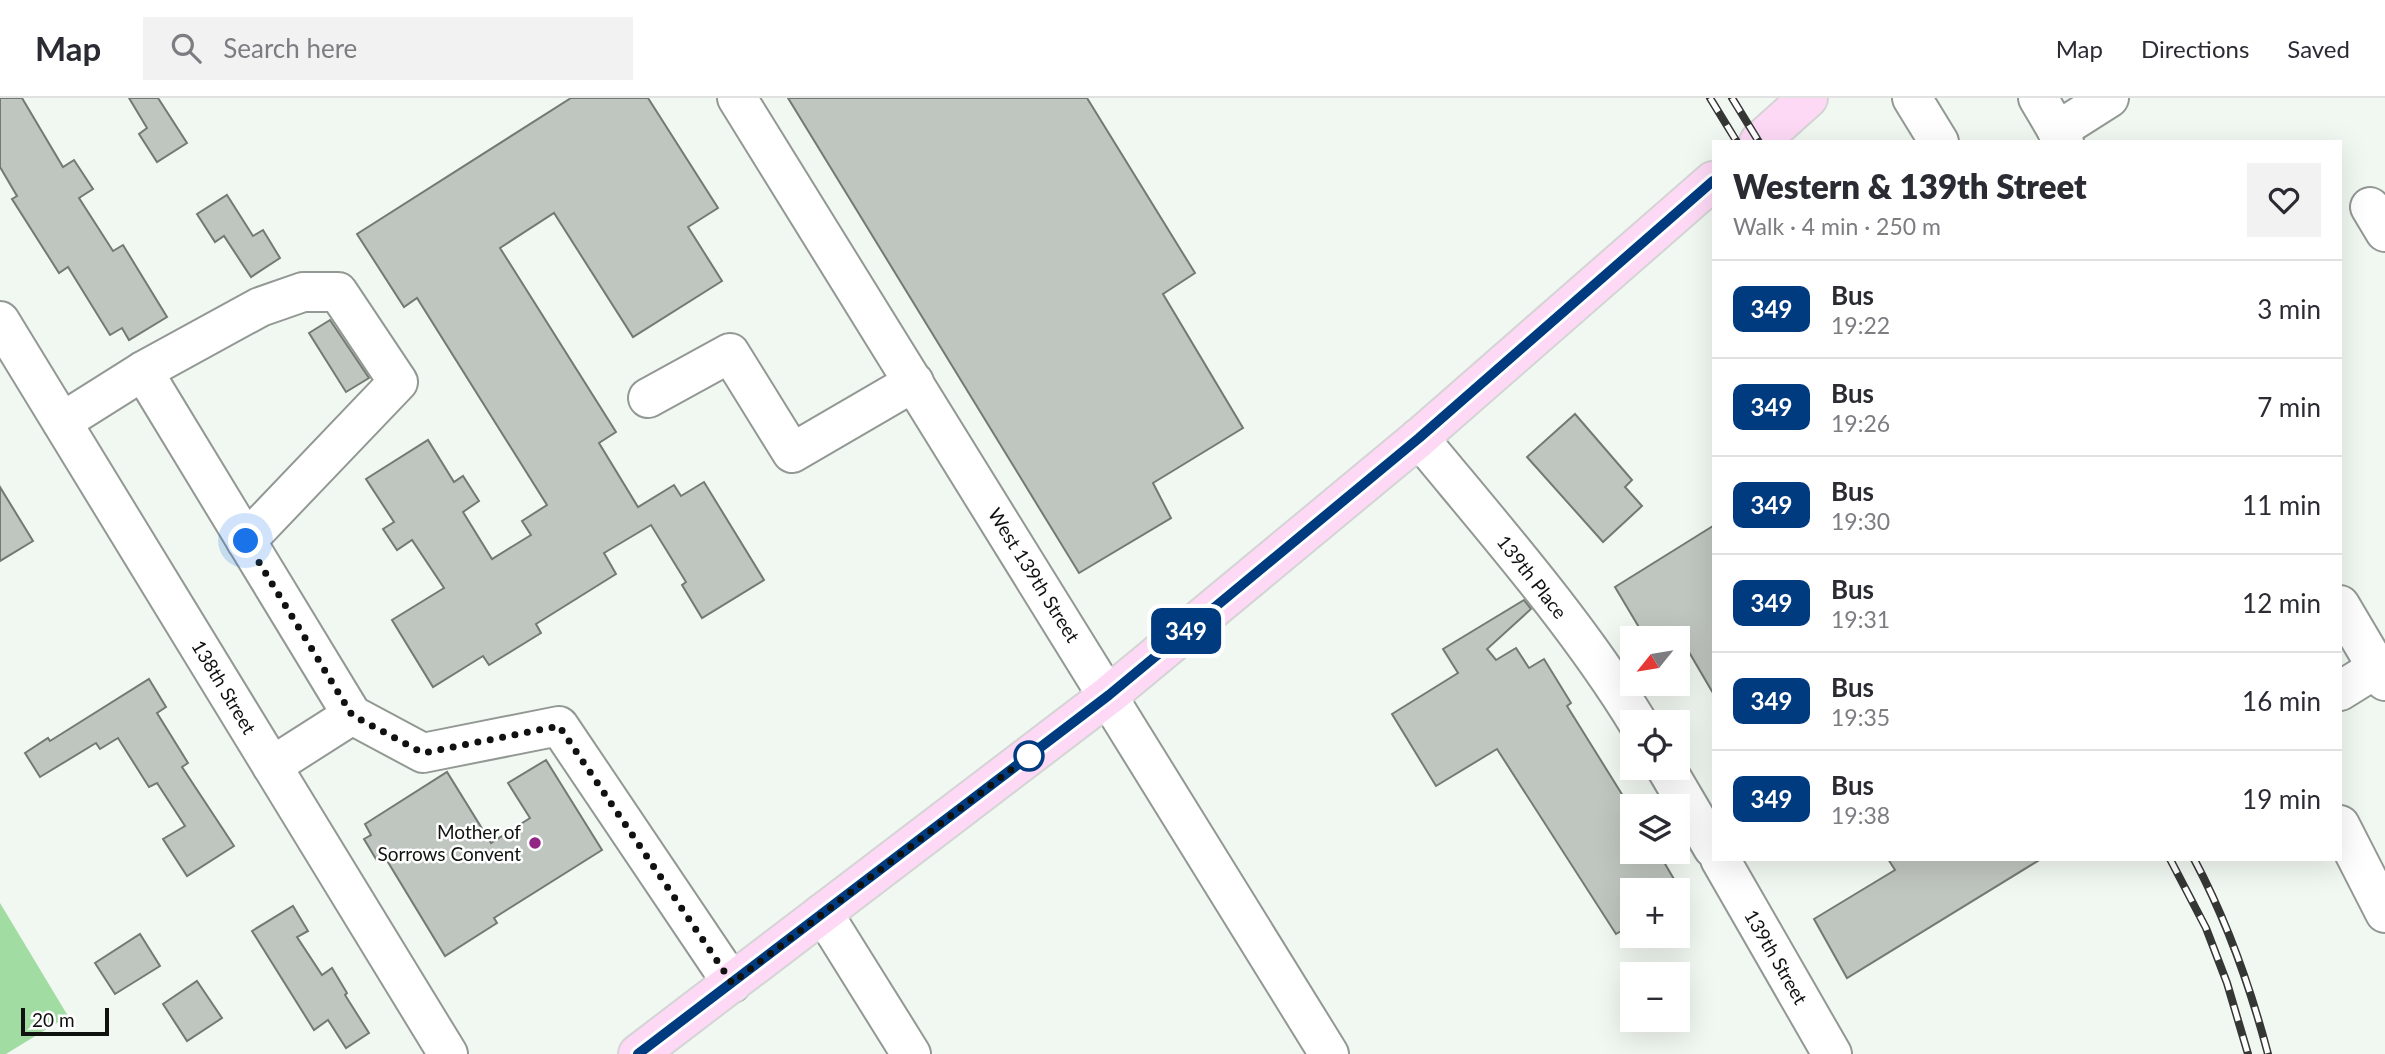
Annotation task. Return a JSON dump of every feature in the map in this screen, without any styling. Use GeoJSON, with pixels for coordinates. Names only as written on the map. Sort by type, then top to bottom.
{"type":"FeatureCollection","features":[{"type":"Feature","properties":{"kind":"main road"},"geometry":{"type":"LineString","coordinates":[[1761,140],[1808,98]]}},
{"type":"Feature","properties":{"kind":"main road"},"geometry":{"type":"LineString","coordinates":[[638,1054],[1109,695],[1419,438],[1712,182]]}},
{"type":"Feature","properties":{"kind":"street","name":"West 139th Street"},"geometry":{"type":"LineString","coordinates":[[737,98],[1329,1054]]}},
{"type":"Feature","properties":{"kind":"street"},"geometry":{"type":"LineString","coordinates":[[1912,98],[1938,140]]}},
{"type":"Feature","properties":{"kind":"street"},"geometry":{"type":"LineString","coordinates":[[2038,98],[2060,136],[2109,98]]}},
{"type":"Feature","properties":{"kind":"street"},"geometry":{"type":"LineString","coordinates":[[62,422],[144,371],[260,307],[303,292],[338,292],[398,382],[246,541]]}},
{"type":"Feature","properties":{"kind":"street","name":"138th Street"},"geometry":{"type":"LineString","coordinates":[[0,321],[448,1054]]}},
{"type":"Feature","properties":{"kind":"street"},"geometry":{"type":"LineString","coordinates":[[648,398],[730,352],[792,453],[914,382]]}},
{"type":"Feature","properties":{"kind":"street"},"geometry":{"type":"LineString","coordinates":[[144,371],[352,715],[423,753],[559,726],[732,983]]}},
{"type":"Feature","properties":{"kind":"street","name":"139th Place"},"geometry":{"type":"LineString","coordinates":[[1419,438],[1510,547],[1615,684],[1630,710]]}},
{"type":"Feature","properties":{"kind":"street"},"geometry":{"type":"LineString","coordinates":[[2342,608],[2381,674],[2342,690]]}},
{"type":"Feature","properties":{"kind":"street"},"geometry":{"type":"LineString","coordinates":[[272,766],[352,715]]}},
{"type":"Feature","properties":{"kind":"street"},"geometry":{"type":"LineString","coordinates":[[1673,780],[1712,846]]}},
{"type":"Feature","properties":{"kind":"street"},"geometry":{"type":"LineString","coordinates":[[2342,829],[2385,913]]}},
{"type":"Feature","properties":{"kind":"street","name":"139th Street"},"geometry":{"type":"LineString","coordinates":[[1721,861],[1832,1054]]}},
{"type":"Feature","properties":{"kind":"street"},"geometry":{"type":"LineString","coordinates":[[823,913],[911,1054]]}},
{"type":"Feature","properties":{"kind":"green space"},"geometry":{"type":"Polygon","coordinates":[[[0,903],[68,1016],[6,1054],[0,1054],[0,903]]]}},
{"type":"Feature","properties":{"kind":"building"},"geometry":{"type":"Polygon","coordinates":[[[0,98],[22,98],[63,167],[74,160],[93,189],[79,198],[113,251],[123,245],[167,317],[129,340],[122,328],[110,335],[68,267],[59,273],[12,199],[17,196],[0,167],[0,98]]]}},
{"type":"Feature","properties":{"kind":"building"},"geometry":{"type":"Polygon","coordinates":[[[129,98],[158,98],[187,143],[157,162],[139,134],[147,128],[129,98]]]}},
{"type":"Feature","properties":{"kind":"building"},"geometry":{"type":"Polygon","coordinates":[[[571,98],[648,98],[718,208],[688,227],[722,281],[633,337],[554,213],[500,248],[616,432],[599,443],[638,507],[674,485],[681,496],[704,482],[764,580],[702,618],[682,585],[686,582],[651,525],[604,553],[616,574],[536,624],[541,633],[489,665],[483,656],[433,687],[392,620],[444,588],[412,540],[397,550],[383,529],[394,522],[366,479],[428,440],[454,482],[463,476],[479,501],[463,512],[492,559],[531,535],[522,521],[547,505],[417,298],[404,307],[357,234],[571,98]]]}},
{"type":"Feature","properties":{"kind":"building"},"geometry":{"type":"Polygon","coordinates":[[[788,98],[1087,98],[1195,273],[1163,294],[1243,428],[1153,483],[1171,518],[1079,573],[788,98]]]}},
{"type":"Feature","properties":{"kind":"building"},"geometry":{"type":"Polygon","coordinates":[[[227,195],[253,236],[263,230],[280,258],[251,277],[224,236],[215,242],[197,214],[227,195]]]}},
{"type":"Feature","properties":{"kind":"building"},"geometry":{"type":"Polygon","coordinates":[[[330,320],[369,378],[346,392],[309,333],[330,320]]]}},
{"type":"Feature","properties":{"kind":"building"},"geometry":{"type":"Polygon","coordinates":[[[1575,414],[1632,480],[1625,487],[1642,506],[1603,542],[1527,457],[1575,414]]]}},
{"type":"Feature","properties":{"kind":"building"},"geometry":{"type":"Polygon","coordinates":[[[0,487],[33,541],[0,561],[0,487]]]}},
{"type":"Feature","properties":{"kind":"building"},"geometry":{"type":"Polygon","coordinates":[[[1712,527],[1712,691],[1690,654],[1690,626],[1638,626],[1615,587],[1712,527]]]}},
{"type":"Feature","properties":{"kind":"building"},"geometry":{"type":"Polygon","coordinates":[[[1524,600],[1531,609],[1487,649],[1496,660],[1516,648],[1529,668],[1544,659],[1571,703],[1567,706],[1622,794],[1620,864],[1665,864],[1673,878],[1620,878],[1620,932],[1616,934],[1497,749],[1436,786],[1392,714],[1458,673],[1443,649],[1524,600]]]}},
{"type":"Feature","properties":{"kind":"building"},"geometry":{"type":"Polygon","coordinates":[[[149,679],[166,707],[157,713],[188,763],[182,767],[234,846],[187,876],[163,839],[185,826],[157,783],[149,787],[118,738],[100,749],[96,743],[40,777],[25,753],[48,738],[50,741],[149,679]]]}},
{"type":"Feature","properties":{"kind":"building"},"geometry":{"type":"Polygon","coordinates":[[[546,760],[602,850],[494,918],[497,923],[445,956],[383,854],[376,859],[364,839],[371,835],[365,824],[447,772],[491,843],[530,818],[508,783],[546,760]]]}},
{"type":"Feature","properties":{"kind":"building"},"geometry":{"type":"Polygon","coordinates":[[[1889,861],[2038,861],[1847,978],[1814,919],[1895,870],[1889,861]]]}},
{"type":"Feature","properties":{"kind":"building"},"geometry":{"type":"Polygon","coordinates":[[[293,906],[308,931],[297,937],[322,975],[332,968],[369,1033],[346,1048],[328,1020],[314,1030],[252,931],[293,906]]]}},
{"type":"Feature","properties":{"kind":"building"},"geometry":{"type":"Polygon","coordinates":[[[140,934],[160,966],[115,994],[95,963],[140,934]]]}},
{"type":"Feature","properties":{"kind":"building"},"geometry":{"type":"Polygon","coordinates":[[[197,981],[222,1018],[187,1041],[163,1004],[197,981]]]}},
{"type":"Feature","properties":{"kind":"railway"},"geometry":{"type":"LineString","coordinates":[[1710,98],[1736,140]]}},
{"type":"Feature","properties":{"kind":"railway"},"geometry":{"type":"LineString","coordinates":[[1732,98],[1758,140]]}},
{"type":"Feature","properties":{"kind":"railway"},"geometry":{"type":"LineString","coordinates":[[2171,861],[2206,928],[2227,983],[2248,1054]]}},
{"type":"Feature","properties":{"kind":"railway"},"geometry":{"type":"LineString","coordinates":[[2195,861],[2237,954],[2268,1054]]}},
{"type":"Feature","properties":{"kind":"bus line","name":"349"},"geometry":{"type":"LineString","coordinates":[[638,1054],[1109,695],[1419,438],[1712,182]]}},
{"type":"Feature","properties":{"kind":"place","name":"Mother of Sorrows Convent"},"geometry":{"type":"Point","coordinates":[535,843]}},
{"type":"Feature","properties":{"kind":"route"},"geometry":{"type":"LineString","coordinates":[[246,541],[352,715],[423,753],[559,726],[732,983],[1029,756]]}}]}
